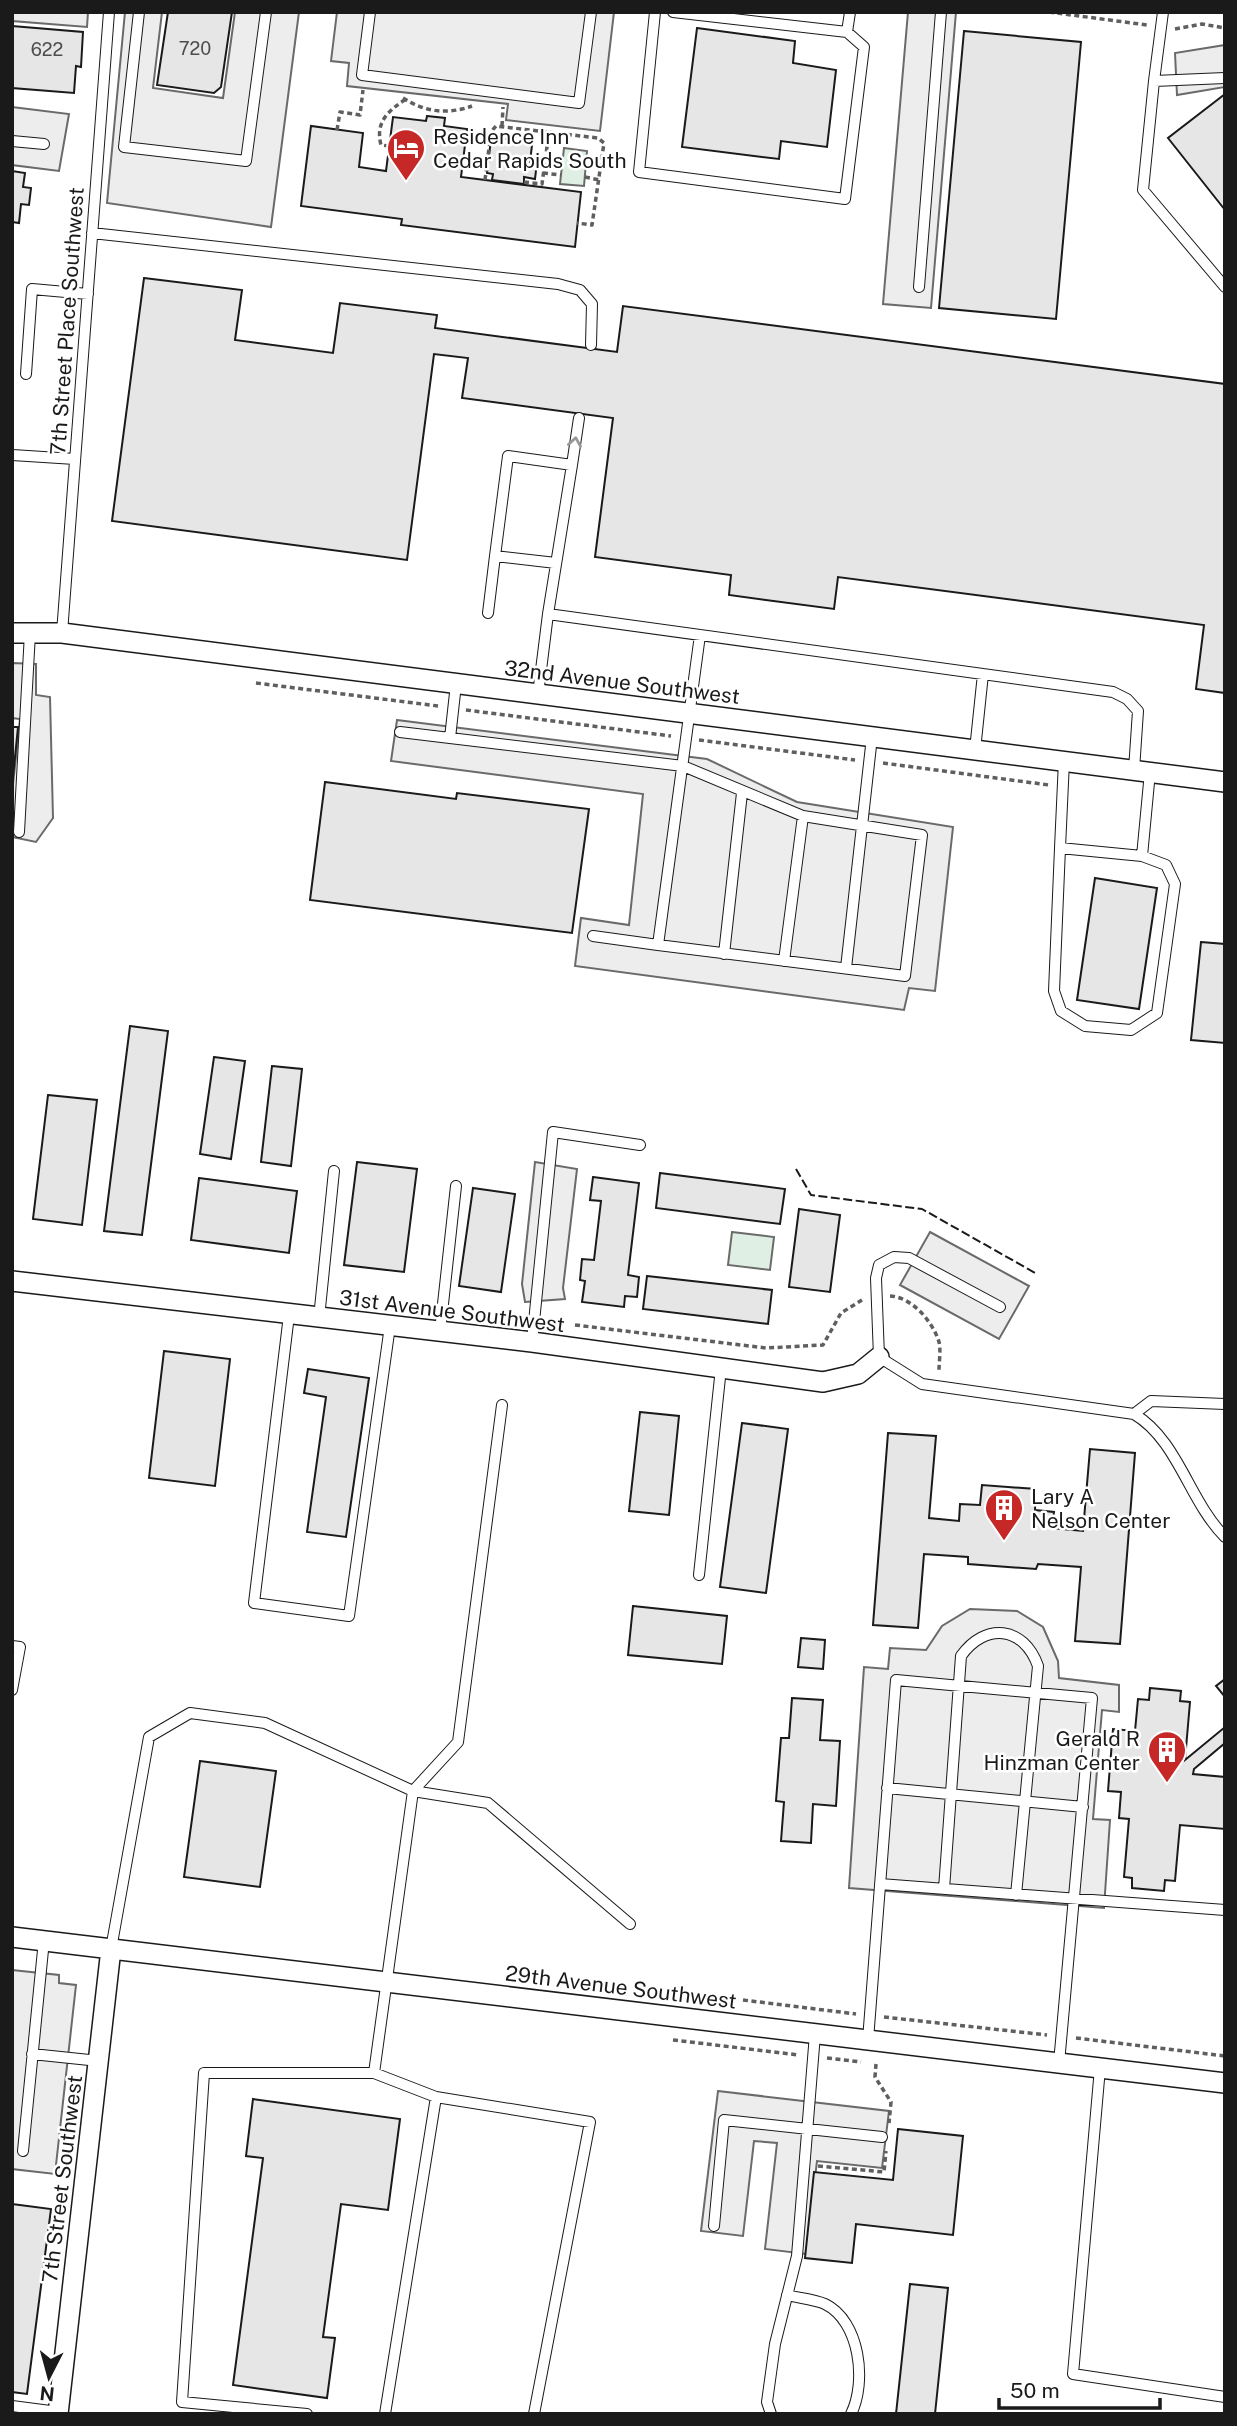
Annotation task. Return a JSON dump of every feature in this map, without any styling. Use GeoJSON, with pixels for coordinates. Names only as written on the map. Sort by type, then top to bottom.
{"type":"FeatureCollection","features":[{"type":"Feature","properties":{"kind":"street","name":"32nd Avenue Southwest"},"geometry":{"type":"LineString","coordinates":[[21,633],[62,634],[1225,782]]}},
{"type":"Feature","properties":{"kind":"street","name":"31st Avenue Southwest"},"geometry":{"type":"LineString","coordinates":[[12,1281],[532,1342],[823,1382],[858,1374],[879,1357]]}},
{"type":"Feature","properties":{"kind":"street","name":"29th Avenue Southwest"},"geometry":{"type":"LineString","coordinates":[[12,1937],[1225,2082]]}},
{"type":"Feature","properties":{"kind":"street","name":"7th Street Southwest"},"geometry":{"type":"LineString","coordinates":[[58,2413],[111,1948]]}},
{"type":"Feature","properties":{"kind":"lane","name":"7th Street Place Southwest"},"geometry":{"type":"LineString","coordinates":[[62,634],[109,12]]}},
{"type":"Feature","properties":{"kind":"lane"},"geometry":{"type":"LineString","coordinates":[[139,12],[124,147],[246,161],[266,12]]}},
{"type":"Feature","properties":{"kind":"lane"},"geometry":{"type":"LineString","coordinates":[[370,12],[362,75],[579,103],[591,12]]}},
{"type":"Feature","properties":{"kind":"lane"},"geometry":{"type":"LineString","coordinates":[[656,12],[639,172],[845,199],[864,47],[847,32],[673,12]]}},
{"type":"Feature","properties":{"kind":"lane"},"geometry":{"type":"LineString","coordinates":[[847,32],[850,12]]}},
{"type":"Feature","properties":{"kind":"lane"},"geometry":{"type":"LineString","coordinates":[[919,287],[941,12]]}},
{"type":"Feature","properties":{"kind":"lane"},"geometry":{"type":"LineString","coordinates":[[1163,12],[1143,190],[1225,288]]}},
{"type":"Feature","properties":{"kind":"lane"},"geometry":{"type":"LineString","coordinates":[[1154,82],[1225,78]]}},
{"type":"Feature","properties":{"kind":"lane"},"geometry":{"type":"LineString","coordinates":[[12,141],[44,144]]}},
{"type":"Feature","properties":{"kind":"lane"},"geometry":{"type":"LineString","coordinates":[[92,233],[558,284],[580,290],[592,304],[591,345]]}},
{"type":"Feature","properties":{"kind":"lane"},"geometry":{"type":"LineString","coordinates":[[26,374],[32,289],[88,294]]}},
{"type":"Feature","properties":{"kind":"lane"},"geometry":{"type":"LineString","coordinates":[[538,694],[579,418]]}},
{"type":"Feature","properties":{"kind":"lane"},"geometry":{"type":"LineString","coordinates":[[12,455],[75,459]]}},
{"type":"Feature","properties":{"kind":"lane"},"geometry":{"type":"LineString","coordinates":[[488,613],[508,456],[572,465]]}},
{"type":"Feature","properties":{"kind":"lane"},"geometry":{"type":"LineString","coordinates":[[495,556],[556,563]]}},
{"type":"Feature","properties":{"kind":"lane"},"geometry":{"type":"LineString","coordinates":[[548,614],[1113,692],[1128,699],[1138,711],[1142,771],[1142,856]]}},
{"type":"Feature","properties":{"kind":"lane"},"geometry":{"type":"LineString","coordinates":[[19,832],[21,633]]}},
{"type":"Feature","properties":{"kind":"lane"},"geometry":{"type":"LineString","coordinates":[[658,946],[700,635]]}},
{"type":"Feature","properties":{"kind":"lane"},"geometry":{"type":"LineString","coordinates":[[975,750],[984,674]]}},
{"type":"Feature","properties":{"kind":"lane"},"geometry":{"type":"LineString","coordinates":[[450,738],[456,684]]}},
{"type":"Feature","properties":{"kind":"lane"},"geometry":{"type":"LineString","coordinates":[[400,732],[683,766],[742,793],[803,816],[922,835],[905,976],[593,936]]}},
{"type":"Feature","properties":{"kind":"lane"},"geometry":{"type":"LineString","coordinates":[[846,968],[872,737]]}},
{"type":"Feature","properties":{"kind":"lane"},"geometry":{"type":"LineString","coordinates":[[1060,848],[1142,856],[1166,865],[1175,884],[1157,1013],[1132,1030],[1085,1026],[1061,1011],[1054,991],[1060,848],[1064,761]]}},
{"type":"Feature","properties":{"kind":"lane"},"geometry":{"type":"LineString","coordinates":[[724,954],[742,793]]}},
{"type":"Feature","properties":{"kind":"lane"},"geometry":{"type":"LineString","coordinates":[[785,961],[803,816]]}},
{"type":"Feature","properties":{"kind":"lane"},"geometry":{"type":"LineString","coordinates":[[532,1342],[553,1132],[640,1145]]}},
{"type":"Feature","properties":{"kind":"lane"},"geometry":{"type":"LineString","coordinates":[[319,1319],[334,1171]]}},
{"type":"Feature","properties":{"kind":"lane"},"geometry":{"type":"LineString","coordinates":[[440,1331],[456,1186]]}},
{"type":"Feature","properties":{"kind":"lane"},"geometry":{"type":"LineString","coordinates":[[1000,1307],[909,1258],[894,1258],[879,1265],[879,1357],[922,1384],[1134,1414],[1156,1431],[1204,1514],[1225,1537]]}},
{"type":"Feature","properties":{"kind":"lane"},"geometry":{"type":"LineString","coordinates":[[289,1315],[254,1603],[349,1616],[390,1326]]}},
{"type":"Feature","properties":{"kind":"lane"},"geometry":{"type":"LineString","coordinates":[[699,1575],[722,1368]]}},
{"type":"Feature","properties":{"kind":"lane"},"geometry":{"type":"LineString","coordinates":[[1134,1414],[1151,1401],[1225,1404]]}},
{"type":"Feature","properties":{"kind":"lane"},"geometry":{"type":"LineString","coordinates":[[374,2073],[413,1791],[458,1742],[502,1405]]}},
{"type":"Feature","properties":{"kind":"lane"},"geometry":{"type":"LineString","coordinates":[[944,1889],[961,1656],[979,1637],[1004,1633],[1026,1644],[1034,1654],[1038,1666],[1016,1895]]}},
{"type":"Feature","properties":{"kind":"lane"},"geometry":{"type":"LineString","coordinates":[[12,1646],[20,1647],[12,1690]]}},
{"type":"Feature","properties":{"kind":"lane"},"geometry":{"type":"LineString","coordinates":[[868,2040],[896,1680],[1092,1698],[1059,2063]]}},
{"type":"Feature","properties":{"kind":"lane"},"geometry":{"type":"LineString","coordinates":[[111,1948],[149,1737],[190,1713],[265,1723],[413,1791],[488,1803],[630,1924]]}},
{"type":"Feature","properties":{"kind":"lane"},"geometry":{"type":"LineString","coordinates":[[887,1788],[1083,1807]]}},
{"type":"Feature","properties":{"kind":"lane"},"geometry":{"type":"LineString","coordinates":[[880,1884],[1225,1910]]}},
{"type":"Feature","properties":{"kind":"lane"},"geometry":{"type":"LineString","coordinates":[[23,2151],[44,1940]]}},
{"type":"Feature","properties":{"kind":"lane"},"geometry":{"type":"LineString","coordinates":[[771,2414],[767,2402],[773,2356],[797,2256],[815,2034]]}},
{"type":"Feature","properties":{"kind":"lane"},"geometry":{"type":"LineString","coordinates":[[33,2054],[99,2061]]}},
{"type":"Feature","properties":{"kind":"lane"},"geometry":{"type":"LineString","coordinates":[[1100,2068],[1073,2374],[1225,2397]]}},
{"type":"Feature","properties":{"kind":"lane"},"geometry":{"type":"LineString","coordinates":[[307,2414],[182,2402],[204,2073],[374,2073],[436,2097],[590,2122],[534,2414]]}},
{"type":"Feature","properties":{"kind":"lane"},"geometry":{"type":"LineString","coordinates":[[385,2414],[436,2097]]}},
{"type":"Feature","properties":{"kind":"lane"},"geometry":{"type":"LineString","coordinates":[[714,2226],[724,2120],[882,2137]]}},
{"type":"Feature","properties":{"kind":"lane"},"geometry":{"type":"LineString","coordinates":[[786,2295],[825,2304],[842,2318],[853,2338],[859,2370],[851,2414]]}},
{"type":"Feature","properties":{"kind":"lane"},"geometry":{"type":"LineString","coordinates":[[12,2406],[58,2413]]}},
{"type":"Feature","properties":{"kind":"path"},"geometry":{"type":"LineString","coordinates":[[1049,12],[1181,30],[1202,24],[1225,28]]}},
{"type":"Feature","properties":{"kind":"path"},"geometry":{"type":"LineString","coordinates":[[337,130],[340,112],[360,115],[363,89]]}},
{"type":"Feature","properties":{"kind":"path"},"geometry":{"type":"LineString","coordinates":[[397,94],[422,109],[445,112],[480,104]]}},
{"type":"Feature","properties":{"kind":"path"},"geometry":{"type":"LineString","coordinates":[[389,146],[381,145],[380,125],[390,110],[406,99]]}},
{"type":"Feature","properties":{"kind":"path"},"geometry":{"type":"LineString","coordinates":[[500,106],[504,108],[502,126]]}},
{"type":"Feature","properties":{"kind":"path"},"geometry":{"type":"LineString","coordinates":[[485,180],[492,129],[502,126],[598,138],[604,143],[592,225],[577,223]]}},
{"type":"Feature","properties":{"kind":"path"},"geometry":{"type":"LineString","coordinates":[[524,182],[542,184],[549,132]]}},
{"type":"Feature","properties":{"kind":"path"},"geometry":{"type":"LineString","coordinates":[[544,173],[561,175]]}},
{"type":"Feature","properties":{"kind":"path"},"geometry":{"type":"LineString","coordinates":[[584,177],[598,180]]}},
{"type":"Feature","properties":{"kind":"path"},"geometry":{"type":"LineString","coordinates":[[256,683],[1063,786]]}},
{"type":"Feature","properties":{"kind":"path"},"geometry":{"type":"LineString","coordinates":[[535,1320],[766,1348],[823,1345],[841,1313],[856,1301],[895,1296],[914,1306],[929,1322],[939,1342],[939,1371]]}},
{"type":"Feature","properties":{"kind":"path"},"geometry":{"type":"LineString","coordinates":[[743,2000],[1225,2056]]}},
{"type":"Feature","properties":{"kind":"green space"},"geometry":{"type":"Polygon","coordinates":[[[564,148],[587,151],[584,186],[560,184],[564,148]]]}},
{"type":"Feature","properties":{"kind":"green space"},"geometry":{"type":"Polygon","coordinates":[[[732,1232],[774,1237],[770,1270],[728,1265],[732,1232]]]}},
{"type":"Feature","properties":{"kind":"shaded area"},"geometry":{"type":"Polygon","coordinates":[[[12,12],[88,12],[87,27],[12,21],[12,12]]]}},
{"type":"Feature","properties":{"kind":"shaded area"},"geometry":{"type":"Polygon","coordinates":[[[125,12],[162,12],[153,88],[223,98],[235,12],[299,12],[271,227],[107,203],[125,12]]]}},
{"type":"Feature","properties":{"kind":"shaded area"},"geometry":{"type":"Polygon","coordinates":[[[337,12],[614,12],[600,131],[506,120],[508,104],[347,86],[349,63],[331,61],[337,12]]]}},
{"type":"Feature","properties":{"kind":"shaded area"},"geometry":{"type":"Polygon","coordinates":[[[908,12],[956,12],[931,308],[883,304],[908,12]]]}},
{"type":"Feature","properties":{"kind":"shaded area"},"geometry":{"type":"Polygon","coordinates":[[[1225,45],[1225,87],[1177,95],[1175,53],[1225,45]]]}},
{"type":"Feature","properties":{"kind":"shaded area"},"geometry":{"type":"Polygon","coordinates":[[[12,107],[69,114],[59,171],[12,165],[12,107]]]}},
{"type":"Feature","properties":{"kind":"shaded area"},"geometry":{"type":"Polygon","coordinates":[[[12,663],[36,664],[36,695],[50,697],[53,818],[36,842],[12,837],[12,794],[20,719],[12,718],[12,663]]]}},
{"type":"Feature","properties":{"kind":"shaded area"},"geometry":{"type":"Polygon","coordinates":[[[397,720],[707,759],[797,802],[953,827],[935,991],[909,988],[904,1010],[575,966],[581,918],[629,925],[643,794],[391,761],[397,720]]]}},
{"type":"Feature","properties":{"kind":"shaded area"},"geometry":{"type":"Polygon","coordinates":[[[535,1162],[577,1169],[563,1288],[565,1299],[525,1302],[522,1284],[535,1162]]]}},
{"type":"Feature","properties":{"kind":"shaded area"},"geometry":{"type":"Polygon","coordinates":[[[930,1232],[1029,1286],[999,1339],[900,1285],[930,1232]]]}},
{"type":"Feature","properties":{"kind":"shaded area"},"geometry":{"type":"Polygon","coordinates":[[[970,1609],[1017,1611],[1043,1627],[1058,1661],[1059,1678],[1119,1685],[1119,1712],[1102,1710],[1093,1819],[1110,1820],[1104,1908],[849,1888],[864,1667],[888,1669],[890,1648],[926,1650],[942,1626],[970,1609]]]}},
{"type":"Feature","properties":{"kind":"shaded area"},"geometry":{"type":"Polygon","coordinates":[[[12,1970],[59,1975],[59,1983],[76,1985],[55,2174],[12,2169],[12,1970]]]}},
{"type":"Feature","properties":{"kind":"shaded area"},"geometry":{"type":"Polygon","coordinates":[[[718,2091],[889,2111],[882,2168],[817,2161],[806,2254],[765,2249],[777,2143],[754,2141],[743,2236],[701,2231],[718,2091]]]}},
{"type":"Feature","properties":{"kind":"building"},"geometry":{"type":"Polygon","coordinates":[[[168,12],[232,12],[221,87],[214,93],[157,85],[168,12]]]}},
{"type":"Feature","properties":{"kind":"building"},"geometry":{"type":"Polygon","coordinates":[[[12,26],[83,32],[81,67],[76,66],[74,93],[12,88],[12,26]]]}},
{"type":"Feature","properties":{"kind":"building"},"geometry":{"type":"Polygon","coordinates":[[[697,28],[795,41],[793,63],[836,70],[827,147],[781,141],[779,159],[682,147],[697,28]]]}},
{"type":"Feature","properties":{"kind":"building"},"geometry":{"type":"Polygon","coordinates":[[[964,31],[1081,42],[1056,319],[939,308],[964,31]]]}},
{"type":"Feature","properties":{"kind":"building"},"geometry":{"type":"Polygon","coordinates":[[[1225,94],[1225,210],[1168,138],[1225,94]]]}},
{"type":"Feature","properties":{"kind":"building","name":"Residence Inn Cedar Rapids South"},"geometry":{"type":"Polygon","coordinates":[[[427,116],[445,118],[444,126],[467,129],[461,177],[581,192],[575,247],[401,225],[402,219],[301,206],[311,126],[363,133],[359,167],[386,171],[393,117],[426,121],[427,116]]]}},
{"type":"Feature","properties":{"kind":"building"},"geometry":{"type":"Polygon","coordinates":[[[501,138],[532,145],[530,162],[537,162],[535,179],[524,177],[524,184],[492,180],[493,174],[487,173],[491,139],[501,138]]]}},
{"type":"Feature","properties":{"kind":"building"},"geometry":{"type":"Polygon","coordinates":[[[12,171],[25,173],[23,187],[31,188],[29,205],[21,204],[19,223],[12,222],[12,171]]]}},
{"type":"Feature","properties":{"kind":"building"},"geometry":{"type":"Polygon","coordinates":[[[144,278],[242,290],[235,340],[333,353],[340,303],[437,315],[435,328],[617,352],[623,306],[1225,384],[1225,693],[1196,689],[1204,625],[838,577],[834,609],[729,595],[731,575],[595,557],[613,418],[462,398],[468,358],[434,354],[407,560],[112,521],[144,278]]]}},
{"type":"Feature","properties":{"kind":"building"},"geometry":{"type":"Polygon","coordinates":[[[12,727],[18,727],[12,787],[12,727]]]}},
{"type":"Feature","properties":{"kind":"building"},"geometry":{"type":"Polygon","coordinates":[[[325,782],[456,799],[457,793],[589,809],[572,933],[310,900],[325,782]]]}},
{"type":"Feature","properties":{"kind":"building"},"geometry":{"type":"Polygon","coordinates":[[[1095,878],[1157,888],[1139,1009],[1077,1000],[1095,878]]]}},
{"type":"Feature","properties":{"kind":"building"},"geometry":{"type":"Polygon","coordinates":[[[1201,942],[1225,944],[1225,1043],[1191,1040],[1201,942]]]}},
{"type":"Feature","properties":{"kind":"building"},"geometry":{"type":"Polygon","coordinates":[[[130,1026],[168,1031],[142,1235],[104,1231],[130,1026]]]}},
{"type":"Feature","properties":{"kind":"building"},"geometry":{"type":"Polygon","coordinates":[[[214,1057],[245,1061],[231,1159],[200,1154],[214,1057]]]}},
{"type":"Feature","properties":{"kind":"building"},"geometry":{"type":"Polygon","coordinates":[[[272,1066],[302,1069],[291,1166],[261,1162],[272,1066]]]}},
{"type":"Feature","properties":{"kind":"building"},"geometry":{"type":"Polygon","coordinates":[[[48,1095],[97,1100],[82,1225],[33,1219],[48,1095]]]}},
{"type":"Feature","properties":{"kind":"building"},"geometry":{"type":"Polygon","coordinates":[[[357,1162],[417,1169],[404,1272],[344,1265],[357,1162]]]}},
{"type":"Feature","properties":{"kind":"building"},"geometry":{"type":"Polygon","coordinates":[[[660,1173],[785,1189],[780,1224],[656,1208],[660,1173]]]}},
{"type":"Feature","properties":{"kind":"building"},"geometry":{"type":"Polygon","coordinates":[[[593,1177],[639,1183],[628,1275],[639,1277],[637,1297],[625,1296],[624,1307],[582,1302],[585,1281],[580,1280],[582,1259],[594,1260],[601,1201],[590,1200],[593,1177]]]}},
{"type":"Feature","properties":{"kind":"building"},"geometry":{"type":"Polygon","coordinates":[[[199,1178],[297,1191],[289,1253],[191,1240],[199,1178]]]}},
{"type":"Feature","properties":{"kind":"building"},"geometry":{"type":"Polygon","coordinates":[[[473,1188],[515,1194],[501,1292],[459,1286],[473,1188]]]}},
{"type":"Feature","properties":{"kind":"building"},"geometry":{"type":"Polygon","coordinates":[[[799,1209],[840,1215],[830,1292],[789,1287],[799,1209]]]}},
{"type":"Feature","properties":{"kind":"building"},"geometry":{"type":"Polygon","coordinates":[[[647,1276],[772,1290],[768,1324],[643,1309],[647,1276]]]}},
{"type":"Feature","properties":{"kind":"building"},"geometry":{"type":"Polygon","coordinates":[[[164,1351],[230,1359],[215,1486],[149,1478],[164,1351]]]}},
{"type":"Feature","properties":{"kind":"building"},"geometry":{"type":"Polygon","coordinates":[[[308,1369],[369,1378],[346,1537],[307,1532],[326,1397],[304,1393],[308,1369]]]}},
{"type":"Feature","properties":{"kind":"building"},"geometry":{"type":"Polygon","coordinates":[[[640,1412],[679,1416],[669,1515],[629,1511],[640,1412]]]}},
{"type":"Feature","properties":{"kind":"building"},"geometry":{"type":"Polygon","coordinates":[[[742,1423],[788,1429],[766,1593],[720,1587],[742,1423]]]}},
{"type":"Feature","properties":{"kind":"building","name":"Lary A Nelson Center"},"geometry":{"type":"Polygon","coordinates":[[[888,1433],[936,1436],[929,1518],[959,1521],[960,1504],[980,1505],[982,1485],[1036,1489],[1035,1510],[1054,1512],[1052,1528],[1083,1531],[1090,1449],[1135,1453],[1120,1644],[1075,1641],[1081,1567],[1038,1564],[1036,1569],[968,1564],[968,1557],[924,1554],[918,1628],[873,1625],[888,1433]]]}},
{"type":"Feature","properties":{"kind":"building"},"geometry":{"type":"Polygon","coordinates":[[[633,1606],[727,1616],[722,1664],[628,1655],[633,1606]]]}},
{"type":"Feature","properties":{"kind":"building"},"geometry":{"type":"Polygon","coordinates":[[[801,1638],[825,1640],[823,1669],[798,1667],[801,1638]]]}},
{"type":"Feature","properties":{"kind":"building"},"geometry":{"type":"Polygon","coordinates":[[[1225,1679],[1225,1697],[1216,1686],[1225,1679]]]}},
{"type":"Feature","properties":{"kind":"building","name":"Gerald R Hinzman Center"},"geometry":{"type":"Polygon","coordinates":[[[1150,1688],[1181,1691],[1180,1701],[1190,1702],[1185,1760],[1225,1727],[1225,1743],[1194,1769],[1193,1774],[1225,1777],[1225,1829],[1180,1825],[1175,1881],[1165,1880],[1164,1891],[1132,1888],[1132,1878],[1124,1877],[1129,1819],[1119,1818],[1121,1792],[1108,1791],[1113,1729],[1135,1731],[1138,1699],[1149,1700],[1150,1688]]]}},
{"type":"Feature","properties":{"kind":"building"},"geometry":{"type":"Polygon","coordinates":[[[792,1698],[823,1700],[820,1740],[840,1741],[836,1806],[813,1804],[811,1843],[781,1841],[784,1802],[776,1801],[781,1738],[789,1738],[792,1698]]]}},
{"type":"Feature","properties":{"kind":"building"},"geometry":{"type":"Polygon","coordinates":[[[200,1761],[276,1771],[260,1887],[184,1877],[200,1761]]]}},
{"type":"Feature","properties":{"kind":"building"},"geometry":{"type":"Polygon","coordinates":[[[253,2099],[400,2119],[388,2210],[341,2204],[323,2337],[335,2338],[327,2398],[233,2385],[263,2158],[246,2156],[253,2099]]]}},
{"type":"Feature","properties":{"kind":"building"},"geometry":{"type":"Polygon","coordinates":[[[898,2129],[963,2136],[953,2235],[856,2224],[852,2263],[805,2258],[814,2172],[893,2180],[898,2129]]]}},
{"type":"Feature","properties":{"kind":"building"},"geometry":{"type":"Polygon","coordinates":[[[12,2204],[51,2209],[27,2394],[12,2392],[12,2204]]]}},
{"type":"Feature","properties":{"kind":"building"},"geometry":{"type":"Polygon","coordinates":[[[910,2284],[948,2288],[935,2414],[896,2414],[910,2284]]]}},
{"type":"Feature","properties":{"kind":"fence"},"geometry":{"type":"LineString","coordinates":[[796,1169],[811,1195],[922,1209],[1037,1274]]}},
{"type":"Feature","properties":{"kind":"place","name":"Residence Inn Cedar Rapids South"},"geometry":{"type":"Point","coordinates":[406,182]}},
{"type":"Feature","properties":{"kind":"place","name":"Lary A Nelson Center"},"geometry":{"type":"Point","coordinates":[1004,1542]}},
{"type":"Feature","properties":{"kind":"place","name":"Gerald R Hinzman Center"},"geometry":{"type":"Point","coordinates":[1167,1784]}}]}
